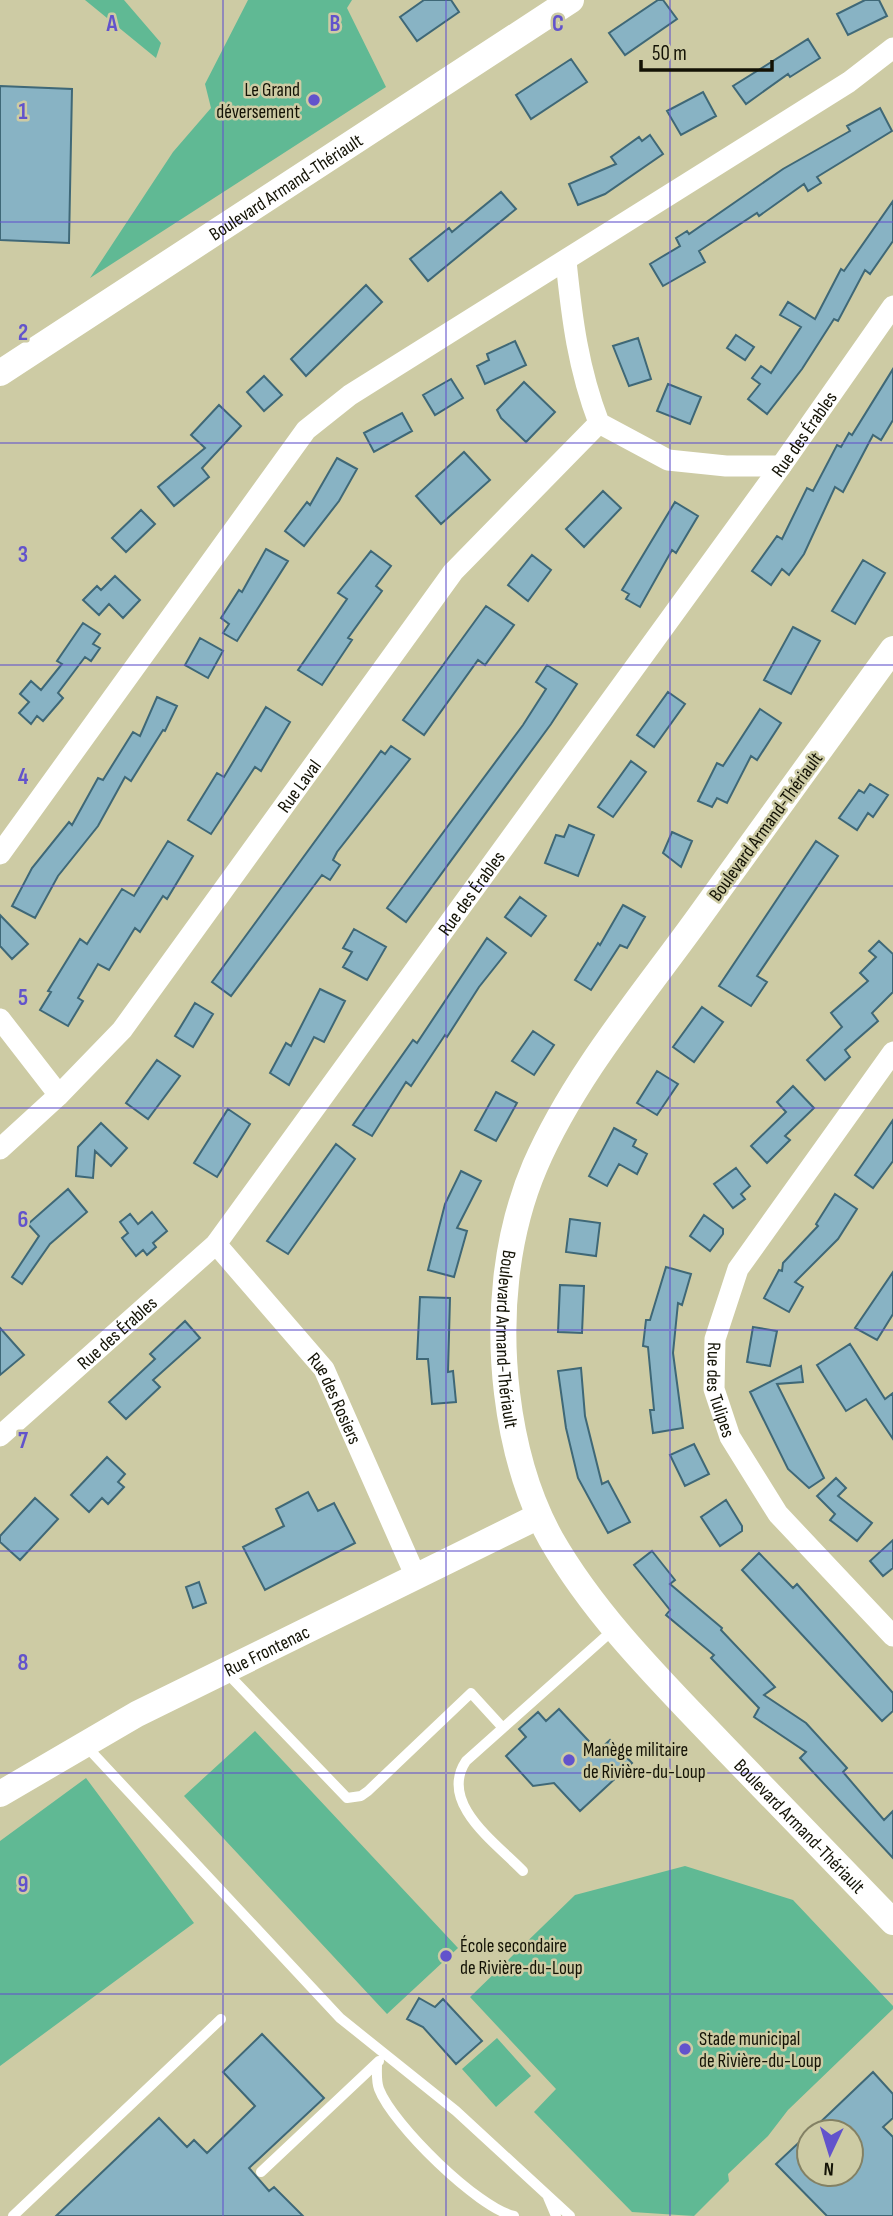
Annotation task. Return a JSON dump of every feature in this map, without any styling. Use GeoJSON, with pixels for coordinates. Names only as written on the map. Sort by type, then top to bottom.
{"type":"FeatureCollection","features":[{"type":"Feature","properties":{"kind":"street","name":"Boulevard Armand-Thériault"},"geometry":{"type":"LineString","coordinates":[[0,373],[571,0]]}},
{"type":"Feature","properties":{"kind":"street"},"geometry":{"type":"LineString","coordinates":[[0,854],[306,430],[351,395],[849,82],[893,48]]}},
{"type":"Feature","properties":{"kind":"street"},"geometry":{"type":"LineString","coordinates":[[566,261],[573,333],[582,380],[599,423],[668,460],[726,466],[781,466]]}},
{"type":"Feature","properties":{"kind":"street","name":"Rue des Érables"},"geometry":{"type":"LineString","coordinates":[[0,1436],[216,1244],[781,466],[893,306]]}},
{"type":"Feature","properties":{"kind":"street","name":"Rue Laval"},"geometry":{"type":"LineString","coordinates":[[0,1149],[60,1095],[121,1030],[453,572],[599,423]]}},
{"type":"Feature","properties":{"kind":"street","name":"Boulevard Armand-Thériault"},"geometry":{"type":"LineString","coordinates":[[893,649],[624,1020],[558,1122],[535,1167],[519,1213],[510,1255],[503,1345],[511,1421],[539,1516],[570,1568],[615,1628],[663,1683],[893,1922]]}},
{"type":"Feature","properties":{"kind":"street"},"geometry":{"type":"LineString","coordinates":[[0,1019],[60,1095]]}},
{"type":"Feature","properties":{"kind":"street","name":"Rue des Tulipes"},"geometry":{"type":"LineString","coordinates":[[893,1052],[738,1269],[715,1339],[715,1389],[730,1437],[778,1514],[893,1636]]}},
{"type":"Feature","properties":{"kind":"street","name":"Rue des Rosiers"},"geometry":{"type":"LineString","coordinates":[[216,1244],[324,1369],[416,1577]]}},
{"type":"Feature","properties":{"kind":"street","name":"Rue Frontenac"},"geometry":{"type":"LineString","coordinates":[[0,1794],[84,1744],[225,1671],[539,1516]]}},
{"type":"Feature","properties":{"kind":"lane"},"geometry":{"type":"LineString","coordinates":[[523,1871],[464,1808],[456,1784],[466,1761],[615,1628]]}},
{"type":"Feature","properties":{"kind":"lane"},"geometry":{"type":"LineString","coordinates":[[225,1671],[347,1798],[361,1796],[368,1791],[471,1693],[503,1728]]}},
{"type":"Feature","properties":{"kind":"lane"},"geometry":{"type":"LineString","coordinates":[[84,1744],[340,2018],[382,2059],[456,2112],[570,2216]]}},
{"type":"Feature","properties":{"kind":"lane"},"geometry":{"type":"LineString","coordinates":[[13,2216],[221,2019]]}},
{"type":"Feature","properties":{"kind":"lane"},"geometry":{"type":"LineString","coordinates":[[261,2172],[382,2059]]}},
{"type":"Feature","properties":{"kind":"lane"},"geometry":{"type":"LineString","coordinates":[[382,2059],[379,2088],[416,2139],[456,2180],[491,2208],[514,2216]]}},
{"type":"Feature","properties":{"kind":"lane"},"geometry":{"type":"LineString","coordinates":[[540,2187],[552,2203],[556,2216]]}},
{"type":"Feature","properties":{"kind":"green space"},"geometry":{"type":"Polygon","coordinates":[[[85,0],[124,0],[161,43],[156,58],[85,0]]]}},
{"type":"Feature","properties":{"kind":"green space"},"geometry":{"type":"Polygon","coordinates":[[[248,0],[352,0],[347,8],[386,87],[90,278],[173,152],[211,108],[205,84],[248,0]]]}},
{"type":"Feature","properties":{"kind":"green space"},"geometry":{"type":"Polygon","coordinates":[[[255,1731],[458,1948],[387,2014],[184,1796],[255,1731]]]}},
{"type":"Feature","properties":{"kind":"green space"},"geometry":{"type":"Polygon","coordinates":[[[86,1778],[194,1923],[0,2066],[0,1841],[86,1778]]]}},
{"type":"Feature","properties":{"kind":"green space","name":"Stade municipal de Rivière-du-Loup"},"geometry":{"type":"Polygon","coordinates":[[[685,1866],[793,1900],[893,2006],[893,2009],[788,2110],[768,2136],[728,2174],[729,2181],[694,2216],[632,2212],[534,2112],[556,2089],[470,1997],[575,1895],[685,1866]]]}},
{"type":"Feature","properties":{"kind":"green space"},"geometry":{"type":"Polygon","coordinates":[[[497,2038],[531,2076],[496,2107],[462,2069],[497,2038]]]}},
{"type":"Feature","properties":{"kind":"building"},"geometry":{"type":"Polygon","coordinates":[[[424,0],[451,0],[459,12],[417,41],[400,17],[424,0]]]}},
{"type":"Feature","properties":{"kind":"building"},"geometry":{"type":"Polygon","coordinates":[[[658,0],[663,0],[677,19],[625,55],[609,33],[658,0]]]}},
{"type":"Feature","properties":{"kind":"building"},"geometry":{"type":"Polygon","coordinates":[[[865,0],[879,0],[887,16],[848,35],[837,14],[865,0]]]}},
{"type":"Feature","properties":{"kind":"building"},"geometry":{"type":"Polygon","coordinates":[[[808,39],[820,58],[790,77],[788,74],[746,104],[733,86],[808,39]]]}},
{"type":"Feature","properties":{"kind":"building"},"geometry":{"type":"Polygon","coordinates":[[[571,59],[587,82],[531,119],[516,95],[571,59]]]}},
{"type":"Feature","properties":{"kind":"building"},"geometry":{"type":"Polygon","coordinates":[[[0,86],[72,89],[69,243],[0,240],[0,86]]]}},
{"type":"Feature","properties":{"kind":"building"},"geometry":{"type":"Polygon","coordinates":[[[703,92],[716,116],[681,135],[667,111],[703,92]]]}},
{"type":"Feature","properties":{"kind":"building"},"geometry":{"type":"Polygon","coordinates":[[[880,108],[892,131],[817,177],[821,183],[808,191],[804,184],[759,216],[757,213],[699,251],[705,262],[663,286],[650,264],[680,246],[676,238],[687,231],[689,234],[783,169],[850,131],[847,126],[880,108]]]}},
{"type":"Feature","properties":{"kind":"building"},"geometry":{"type":"Polygon","coordinates":[[[650,135],[663,154],[605,194],[578,205],[569,184],[616,164],[611,157],[639,137],[642,141],[650,135]]]}},
{"type":"Feature","properties":{"kind":"building"},"geometry":{"type":"Polygon","coordinates":[[[501,192],[516,209],[428,281],[410,259],[449,228],[452,232],[501,192]]]}},
{"type":"Feature","properties":{"kind":"building"},"geometry":{"type":"Polygon","coordinates":[[[893,201],[893,241],[870,274],[865,270],[838,321],[834,319],[802,369],[767,414],[748,399],[760,384],[752,378],[761,366],[771,373],[801,327],[780,315],[788,302],[815,319],[841,269],[844,271],[893,201]]]}},
{"type":"Feature","properties":{"kind":"building"},"geometry":{"type":"Polygon","coordinates":[[[366,285],[382,302],[306,376],[291,359],[366,285]]]}},
{"type":"Feature","properties":{"kind":"building"},"geometry":{"type":"Polygon","coordinates":[[[736,335],[754,347],[745,360],[727,348],[736,335]]]}},
{"type":"Feature","properties":{"kind":"building"},"geometry":{"type":"Polygon","coordinates":[[[638,338],[651,379],[629,386],[613,346],[638,338]]]}},
{"type":"Feature","properties":{"kind":"building"},"geometry":{"type":"Polygon","coordinates":[[[515,341],[526,365],[485,384],[477,366],[489,360],[487,354],[515,341]]]}},
{"type":"Feature","properties":{"kind":"building"},"geometry":{"type":"Polygon","coordinates":[[[893,369],[893,420],[881,440],[873,435],[843,492],[835,487],[804,554],[789,575],[782,569],[771,585],[752,571],[777,536],[782,539],[807,488],[813,491],[837,445],[841,447],[849,433],[852,435],[893,369]]]}},
{"type":"Feature","properties":{"kind":"building"},"geometry":{"type":"Polygon","coordinates":[[[264,376],[282,395],[264,411],[247,392],[264,376]]]}},
{"type":"Feature","properties":{"kind":"building"},"geometry":{"type":"Polygon","coordinates":[[[451,379],[463,398],[435,415],[423,395],[451,379]]]}},
{"type":"Feature","properties":{"kind":"building"},"geometry":{"type":"Polygon","coordinates":[[[524,382],[555,412],[526,442],[501,418],[497,410],[524,382]]]}},
{"type":"Feature","properties":{"kind":"building"},"geometry":{"type":"Polygon","coordinates":[[[668,384],[701,397],[690,424],[657,411],[668,384]]]}},
{"type":"Feature","properties":{"kind":"building"},"geometry":{"type":"Polygon","coordinates":[[[219,405],[241,426],[202,468],[209,477],[174,506],[158,487],[205,448],[191,435],[219,405]]]}},
{"type":"Feature","properties":{"kind":"building"},"geometry":{"type":"Polygon","coordinates":[[[402,413],[412,431],[374,452],[364,433],[402,413]]]}},
{"type":"Feature","properties":{"kind":"building"},"geometry":{"type":"Polygon","coordinates":[[[464,452],[490,480],[441,524],[416,496],[464,452]]]}},
{"type":"Feature","properties":{"kind":"building"},"geometry":{"type":"Polygon","coordinates":[[[337,458],[357,469],[339,501],[304,546],[285,531],[307,502],[310,505],[337,458]]]}},
{"type":"Feature","properties":{"kind":"building"},"geometry":{"type":"Polygon","coordinates":[[[603,491],[621,508],[584,547],[566,529],[603,491]]]}},
{"type":"Feature","properties":{"kind":"building"},"geometry":{"type":"Polygon","coordinates":[[[675,502],[698,516],[676,553],[672,550],[640,607],[626,599],[629,594],[622,590],[675,502]]]}},
{"type":"Feature","properties":{"kind":"building"},"geometry":{"type":"Polygon","coordinates":[[[141,510],[155,524],[126,552],[112,538],[141,510]]]}},
{"type":"Feature","properties":{"kind":"building"},"geometry":{"type":"Polygon","coordinates":[[[266,549],[288,561],[237,641],[223,633],[229,624],[221,618],[239,590],[242,592],[266,549]]]}},
{"type":"Feature","properties":{"kind":"building"},"geometry":{"type":"Polygon","coordinates":[[[371,551],[391,566],[376,586],[382,591],[348,638],[352,640],[322,685],[298,670],[347,599],[338,593],[371,551]]]}},
{"type":"Feature","properties":{"kind":"building"},"geometry":{"type":"Polygon","coordinates":[[[532,555],[551,570],[528,601],[508,585],[532,555]]]}},
{"type":"Feature","properties":{"kind":"building"},"geometry":{"type":"Polygon","coordinates":[[[863,560],[885,573],[855,624],[832,611],[863,560]]]}},
{"type":"Feature","properties":{"kind":"building"},"geometry":{"type":"Polygon","coordinates":[[[115,576],[140,600],[123,618],[109,604],[99,615],[83,600],[97,586],[101,590],[115,576]]]}},
{"type":"Feature","properties":{"kind":"building"},"geometry":{"type":"Polygon","coordinates":[[[486,606],[514,625],[485,665],[478,660],[424,735],[403,720],[486,606]]]}},
{"type":"Feature","properties":{"kind":"building"},"geometry":{"type":"Polygon","coordinates":[[[83,623],[100,634],[93,644],[100,648],[91,661],[85,657],[58,693],[63,698],[43,721],[37,716],[31,724],[19,713],[29,702],[20,694],[31,681],[41,690],[62,664],[57,661],[83,623]]]}},
{"type":"Feature","properties":{"kind":"building"},"geometry":{"type":"Polygon","coordinates":[[[793,627],[820,641],[791,694],[764,680],[793,627]]]}},
{"type":"Feature","properties":{"kind":"building"},"geometry":{"type":"Polygon","coordinates":[[[200,638],[223,651],[208,678],[185,665],[200,638]]]}},
{"type":"Feature","properties":{"kind":"building"},"geometry":{"type":"Polygon","coordinates":[[[547,665],[577,684],[551,724],[406,922],[387,908],[523,725],[546,689],[536,682],[547,665]]]}},
{"type":"Feature","properties":{"kind":"building"},"geometry":{"type":"Polygon","coordinates":[[[668,692],[685,704],[654,747],[637,735],[668,692]]]}},
{"type":"Feature","properties":{"kind":"building"},"geometry":{"type":"Polygon","coordinates":[[[157,697],[177,706],[165,731],[163,730],[131,781],[125,777],[98,826],[58,876],[35,918],[12,906],[32,868],[69,822],[72,825],[98,778],[103,780],[133,732],[140,736],[157,697]]]}},
{"type":"Feature","properties":{"kind":"building"},"geometry":{"type":"Polygon","coordinates":[[[266,707],[290,722],[261,771],[255,767],[211,834],[188,820],[217,773],[224,777],[266,707]]]}},
{"type":"Feature","properties":{"kind":"building"},"geometry":{"type":"Polygon","coordinates":[[[760,709],[781,723],[757,760],[751,756],[727,803],[717,798],[712,807],[698,801],[717,763],[723,766],[760,709]]]}},
{"type":"Feature","properties":{"kind":"building"},"geometry":{"type":"Polygon","coordinates":[[[391,746],[410,759],[337,852],[333,860],[340,865],[330,880],[322,875],[231,996],[212,982],[381,751],[385,754],[391,746]]]}},
{"type":"Feature","properties":{"kind":"building"},"geometry":{"type":"Polygon","coordinates":[[[631,761],[646,772],[613,817],[598,807],[631,761]]]}},
{"type":"Feature","properties":{"kind":"building"},"geometry":{"type":"Polygon","coordinates":[[[870,784],[888,795],[873,817],[868,813],[857,830],[839,818],[859,790],[864,793],[870,784]]]}},
{"type":"Feature","properties":{"kind":"building"},"geometry":{"type":"Polygon","coordinates":[[[569,825],[594,835],[578,876],[545,863],[556,835],[564,837],[569,825]]]}},
{"type":"Feature","properties":{"kind":"building"},"geometry":{"type":"Polygon","coordinates":[[[672,832],[692,841],[681,867],[663,853],[672,832]]]}},
{"type":"Feature","properties":{"kind":"building"},"geometry":{"type":"Polygon","coordinates":[[[168,841],[193,856],[167,899],[163,896],[140,932],[135,928],[109,970],[98,964],[78,998],[83,1001],[68,1026],[40,1010],[51,992],[48,991],[80,939],[87,944],[122,889],[134,896],[168,841]]]}},
{"type":"Feature","properties":{"kind":"building"},"geometry":{"type":"Polygon","coordinates":[[[816,841],[838,856],[757,976],[767,982],[751,1006],[719,986],[816,841]]]}},
{"type":"Feature","properties":{"kind":"building"},"geometry":{"type":"Polygon","coordinates":[[[520,897],[546,916],[531,936],[505,917],[520,897]]]}},
{"type":"Feature","properties":{"kind":"building"},"geometry":{"type":"Polygon","coordinates":[[[623,905],[645,917],[627,948],[620,945],[591,990],[575,980],[598,943],[600,945],[623,905]]]}},
{"type":"Feature","properties":{"kind":"building"},"geometry":{"type":"Polygon","coordinates":[[[0,915],[28,944],[12,959],[0,946],[0,915]]]}},
{"type":"Feature","properties":{"kind":"building"},"geometry":{"type":"Polygon","coordinates":[[[354,929],[386,947],[367,980],[343,967],[352,952],[343,948],[354,929]]]}},
{"type":"Feature","properties":{"kind":"building"},"geometry":{"type":"Polygon","coordinates":[[[487,938],[506,953],[479,987],[447,1037],[445,1035],[411,1086],[406,1082],[372,1136],[353,1125],[413,1040],[417,1043],[487,938]]]}},
{"type":"Feature","properties":{"kind":"building"},"geometry":{"type":"Polygon","coordinates":[[[879,941],[893,954],[893,992],[872,1013],[878,1021],[845,1050],[850,1057],[825,1080],[807,1060],[842,1027],[831,1013],[868,981],[860,973],[876,957],[869,951],[879,941]]]}},
{"type":"Feature","properties":{"kind":"building"},"geometry":{"type":"Polygon","coordinates":[[[320,989],[345,1001],[324,1042],[314,1037],[289,1085],[270,1073],[286,1043],[291,1046],[320,989]]]}},
{"type":"Feature","properties":{"kind":"building"},"geometry":{"type":"Polygon","coordinates":[[[195,1003],[213,1014],[193,1047],[175,1036],[195,1003]]]}},
{"type":"Feature","properties":{"kind":"building"},"geometry":{"type":"Polygon","coordinates":[[[702,1007],[723,1022],[694,1062],[673,1047],[702,1007]]]}},
{"type":"Feature","properties":{"kind":"building"},"geometry":{"type":"Polygon","coordinates":[[[533,1031],[554,1045],[534,1075],[512,1061],[533,1031]]]}},
{"type":"Feature","properties":{"kind":"building"},"geometry":{"type":"Polygon","coordinates":[[[157,1060],[180,1076],[148,1119],[126,1103],[157,1060]]]}},
{"type":"Feature","properties":{"kind":"building"},"geometry":{"type":"Polygon","coordinates":[[[657,1071],[678,1084],[657,1115],[637,1103],[657,1071]]]}},
{"type":"Feature","properties":{"kind":"building"},"geometry":{"type":"Polygon","coordinates":[[[793,1086],[814,1108],[785,1136],[790,1140],[767,1163],[751,1146],[786,1112],[777,1102],[793,1086]]]}},
{"type":"Feature","properties":{"kind":"building"},"geometry":{"type":"Polygon","coordinates":[[[496,1092],[517,1103],[496,1141],[475,1130],[496,1092]]]}},
{"type":"Feature","properties":{"kind":"building"},"geometry":{"type":"Polygon","coordinates":[[[228,1109],[250,1124],[217,1177],[194,1163],[228,1109]]]}},
{"type":"Feature","properties":{"kind":"building"},"geometry":{"type":"Polygon","coordinates":[[[893,1120],[893,1161],[873,1188],[855,1175],[893,1120]]]}},
{"type":"Feature","properties":{"kind":"building"},"geometry":{"type":"Polygon","coordinates":[[[101,1123],[127,1148],[111,1166],[95,1151],[93,1178],[76,1176],[78,1147],[101,1123]]]}},
{"type":"Feature","properties":{"kind":"building"},"geometry":{"type":"Polygon","coordinates":[[[614,1128],[636,1140],[633,1146],[647,1154],[637,1174],[619,1164],[607,1186],[589,1176],[614,1128]]]}},
{"type":"Feature","properties":{"kind":"building"},"geometry":{"type":"Polygon","coordinates":[[[336,1144],[355,1159],[288,1254],[267,1241],[336,1144]]]}},
{"type":"Feature","properties":{"kind":"building"},"geometry":{"type":"Polygon","coordinates":[[[736,1168],[750,1186],[741,1194],[745,1199],[733,1208],[714,1184],[736,1168]]]}},
{"type":"Feature","properties":{"kind":"building"},"geometry":{"type":"Polygon","coordinates":[[[461,1171],[481,1181],[457,1228],[467,1231],[454,1277],[428,1270],[445,1204],[461,1171]]]}},
{"type":"Feature","properties":{"kind":"building"},"geometry":{"type":"Polygon","coordinates":[[[68,1189],[87,1212],[50,1244],[22,1284],[12,1277],[39,1236],[28,1224],[68,1189]]]}},
{"type":"Feature","properties":{"kind":"building"},"geometry":{"type":"Polygon","coordinates":[[[835,1194],[857,1209],[838,1239],[795,1282],[803,1287],[789,1312],[764,1298],[779,1270],[782,1271],[783,1263],[818,1226],[816,1224],[835,1194]]]}},
{"type":"Feature","properties":{"kind":"building"},"geometry":{"type":"Polygon","coordinates":[[[152,1212],[167,1231],[153,1243],[156,1247],[147,1255],[143,1250],[136,1256],[122,1238],[128,1233],[120,1222],[130,1214],[138,1224],[152,1212]]]}},
{"type":"Feature","properties":{"kind":"building"},"geometry":{"type":"Polygon","coordinates":[[[704,1215],[723,1229],[723,1234],[710,1251],[690,1236],[704,1215]]]}},
{"type":"Feature","properties":{"kind":"building"},"geometry":{"type":"Polygon","coordinates":[[[570,1219],[600,1223],[596,1256],[566,1252],[570,1219]]]}},
{"type":"Feature","properties":{"kind":"building"},"geometry":{"type":"Polygon","coordinates":[[[666,1267],[691,1274],[682,1305],[678,1303],[673,1353],[683,1428],[653,1433],[650,1410],[654,1410],[648,1347],[643,1346],[646,1320],[650,1320],[666,1267]]]}},
{"type":"Feature","properties":{"kind":"building"},"geometry":{"type":"Polygon","coordinates":[[[893,1272],[893,1314],[877,1340],[855,1328],[893,1272]]]}},
{"type":"Feature","properties":{"kind":"building"},"geometry":{"type":"Polygon","coordinates":[[[560,1285],[584,1286],[582,1333],[558,1332],[560,1285]]]}},
{"type":"Feature","properties":{"kind":"building"},"geometry":{"type":"Polygon","coordinates":[[[420,1297],[450,1298],[448,1372],[453,1371],[456,1402],[432,1404],[428,1359],[417,1359],[420,1297]]]}},
{"type":"Feature","properties":{"kind":"building"},"geometry":{"type":"Polygon","coordinates":[[[185,1321],[200,1338],[153,1380],[160,1387],[126,1419],[109,1402],[155,1359],[150,1354],[185,1321]]]}},
{"type":"Feature","properties":{"kind":"building"},"geometry":{"type":"Polygon","coordinates":[[[753,1327],[777,1331],[770,1366],[747,1362],[753,1327]]]}},
{"type":"Feature","properties":{"kind":"building"},"geometry":{"type":"Polygon","coordinates":[[[0,1328],[24,1355],[0,1375],[0,1328]]]}},
{"type":"Feature","properties":{"kind":"building"},"geometry":{"type":"Polygon","coordinates":[[[850,1344],[885,1399],[893,1393],[893,1439],[866,1399],[846,1411],[817,1365],[850,1344]]]}},
{"type":"Feature","properties":{"kind":"building"},"geometry":{"type":"Polygon","coordinates":[[[801,1366],[803,1382],[777,1384],[824,1478],[809,1488],[788,1469],[750,1392],[801,1366]]]}},
{"type":"Feature","properties":{"kind":"building"},"geometry":{"type":"Polygon","coordinates":[[[581,1368],[585,1416],[602,1484],[608,1481],[630,1522],[608,1533],[578,1478],[566,1428],[558,1371],[581,1368]]]}},
{"type":"Feature","properties":{"kind":"building"},"geometry":{"type":"Polygon","coordinates":[[[694,1444],[709,1474],[685,1486],[670,1455],[694,1444]]]}},
{"type":"Feature","properties":{"kind":"building"},"geometry":{"type":"Polygon","coordinates":[[[107,1457],[125,1474],[118,1482],[124,1487],[108,1504],[102,1498],[89,1512],[71,1495],[107,1457]]]}},
{"type":"Feature","properties":{"kind":"building"},"geometry":{"type":"Polygon","coordinates":[[[836,1478],[846,1488],[838,1496],[872,1523],[857,1541],[830,1520],[835,1514],[817,1496],[836,1478]]]}},
{"type":"Feature","properties":{"kind":"building"},"geometry":{"type":"Polygon","coordinates":[[[308,1492],[318,1511],[334,1503],[355,1543],[265,1590],[243,1547],[284,1526],[276,1509],[308,1492]]]}},
{"type":"Feature","properties":{"kind":"building"},"geometry":{"type":"Polygon","coordinates":[[[35,1498],[58,1519],[20,1560],[0,1542],[0,1536],[35,1498]]]}},
{"type":"Feature","properties":{"kind":"building"},"geometry":{"type":"Polygon","coordinates":[[[726,1500],[742,1526],[742,1531],[720,1546],[701,1517],[726,1500]]]}},
{"type":"Feature","properties":{"kind":"building"},"geometry":{"type":"Polygon","coordinates":[[[893,1540],[893,1568],[883,1576],[870,1561],[893,1540]]]}},
{"type":"Feature","properties":{"kind":"building"},"geometry":{"type":"Polygon","coordinates":[[[652,1551],[675,1580],[670,1584],[722,1628],[775,1687],[764,1695],[806,1723],[847,1768],[843,1772],[884,1820],[893,1811],[893,1858],[800,1758],[806,1752],[754,1717],[759,1708],[711,1658],[714,1655],[666,1615],[670,1610],[634,1565],[652,1551]]]}},
{"type":"Feature","properties":{"kind":"building"},"geometry":{"type":"Polygon","coordinates":[[[759,1553],[793,1588],[797,1584],[893,1693],[893,1711],[882,1721],[742,1570],[759,1553]]]}},
{"type":"Feature","properties":{"kind":"building"},"geometry":{"type":"Polygon","coordinates":[[[199,1582],[206,1603],[193,1608],[186,1587],[199,1582]]]}},
{"type":"Feature","properties":{"kind":"building","name":"Manège militaire de Rivière-du-Loup"},"geometry":{"type":"Polygon","coordinates":[[[559,1709],[598,1751],[610,1740],[632,1763],[580,1811],[554,1783],[533,1786],[506,1756],[526,1737],[519,1729],[538,1712],[546,1721],[559,1709]]]}},
{"type":"Feature","properties":{"kind":"building"},"geometry":{"type":"Polygon","coordinates":[[[419,1998],[435,2007],[443,1999],[482,2041],[456,2064],[423,2027],[407,2019],[419,1998]]]}},
{"type":"Feature","properties":{"kind":"building"},"geometry":{"type":"Polygon","coordinates":[[[262,2034],[324,2098],[249,2168],[269,2191],[274,2187],[303,2216],[56,2216],[159,2118],[187,2147],[194,2140],[207,2153],[255,2106],[223,2072],[262,2034]]]}},
{"type":"Feature","properties":{"kind":"building"},"geometry":{"type":"Polygon","coordinates":[[[873,2072],[893,2094],[893,2118],[883,2127],[893,2137],[893,2216],[827,2216],[800,2188],[865,2188],[865,2118],[825,2118],[873,2072]]]}},
{"type":"Feature","properties":{"kind":"building"},"geometry":{"type":"Polygon","coordinates":[[[795,2146],[795,2183],[776,2164],[795,2146]]]}},
{"type":"Feature","properties":{"kind":"place","name":"Le Grand déversement"},"geometry":{"type":"Point","coordinates":[314,100]}},
{"type":"Feature","properties":{"kind":"place","name":"Manège militaire de Rivière-du-Loup"},"geometry":{"type":"Point","coordinates":[569,1760]}},
{"type":"Feature","properties":{"kind":"place","name":"École secondaire de Rivière-du-Loup"},"geometry":{"type":"Point","coordinates":[446,1956]}},
{"type":"Feature","properties":{"kind":"place","name":"Stade municipal de Rivière-du-Loup"},"geometry":{"type":"Point","coordinates":[685,2049]}}]}
